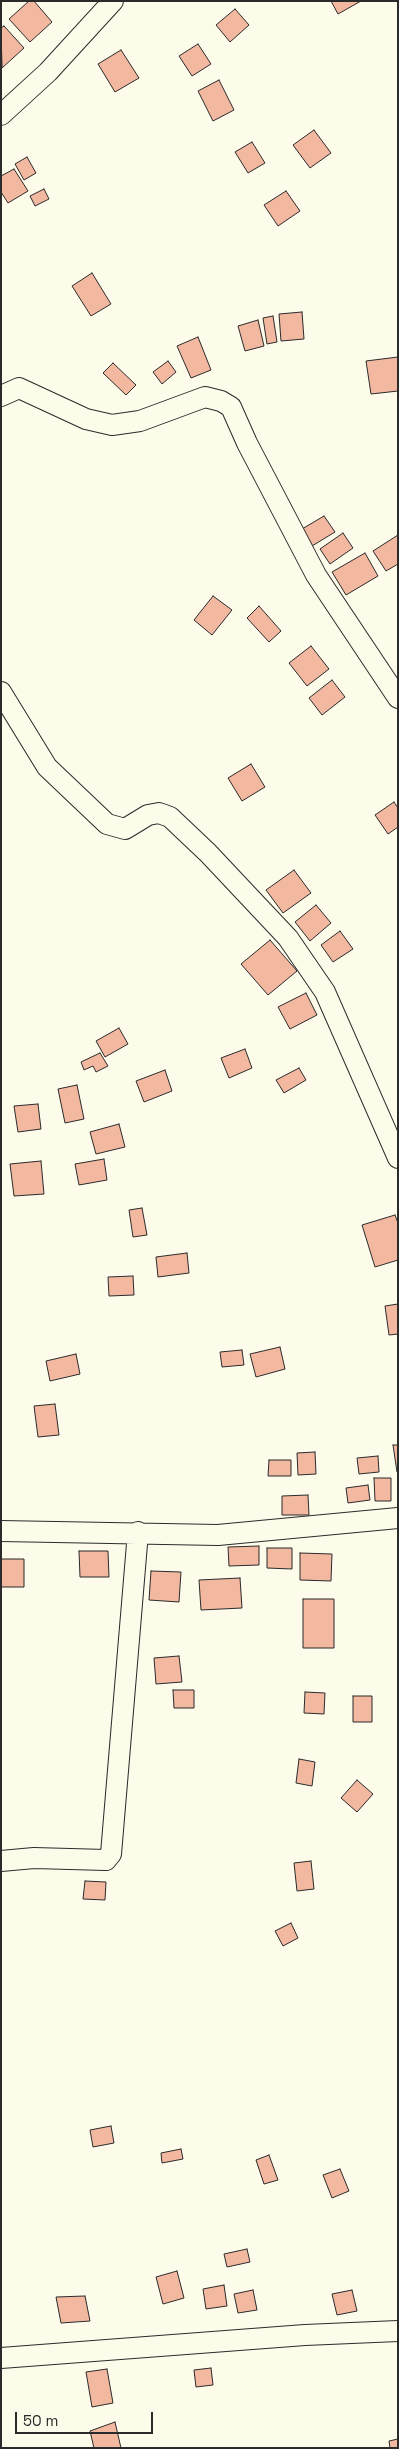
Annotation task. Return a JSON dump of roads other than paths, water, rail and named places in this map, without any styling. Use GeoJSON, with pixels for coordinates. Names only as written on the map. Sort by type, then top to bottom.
{"type":"FeatureCollection","features":[{"type":"Feature","properties":{"kind":"street"},"geometry":{"type":"LineString","coordinates":[[1,115],[48,72],[113,1]]}},
{"type":"Feature","properties":{"kind":"street"},"geometry":{"type":"LineString","coordinates":[[1,396],[19,388],[86,419],[112,425],[140,421],[205,397],[221,401],[231,407],[247,443],[316,575],[398,698]]}},
{"type":"Feature","properties":{"kind":"street"},"geometry":{"type":"LineString","coordinates":[[1,692],[47,766],[107,824],[125,829],[148,815],[159,813],[170,817],[208,852],[288,938],[325,992],[398,1158]]}},
{"type":"Feature","properties":{"kind":"street"},"geometry":{"type":"LineString","coordinates":[[1,1531],[218,1534],[398,1518]]}},
{"type":"Feature","properties":{"kind":"street"},"geometry":{"type":"LineString","coordinates":[[1,1861],[34,1858],[106,1860],[111,1854],[138,1532]]}},
{"type":"Feature","properties":{"kind":"street"},"geometry":{"type":"LineString","coordinates":[[1,2358],[306,2335],[398,2331]]}}]}
